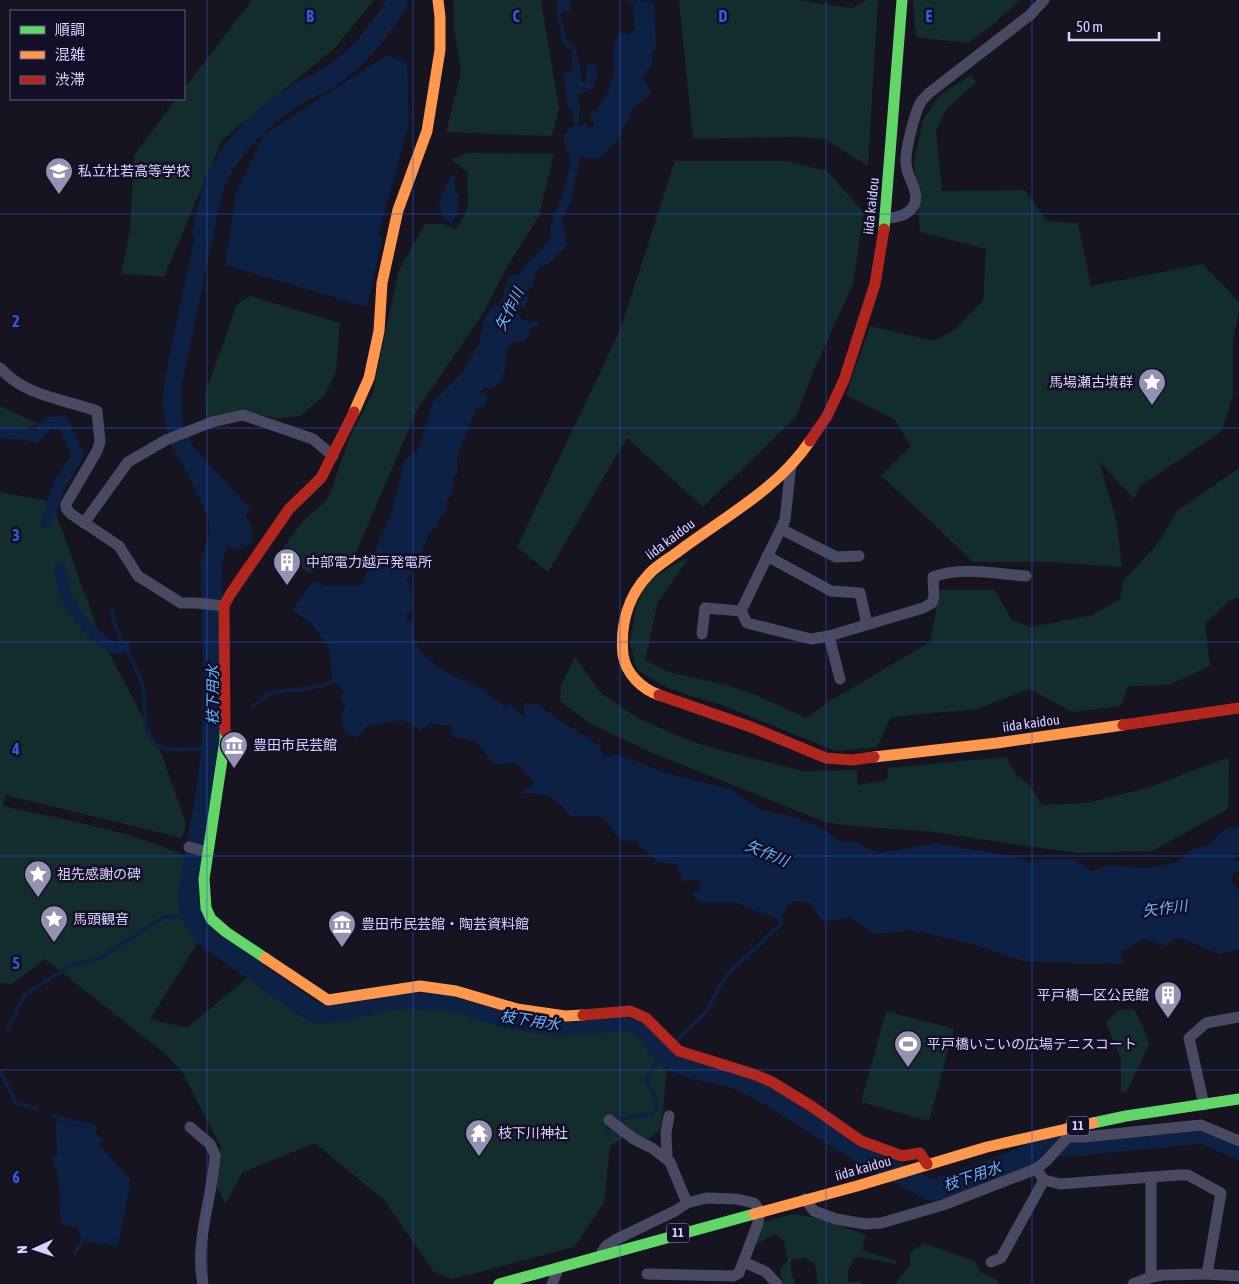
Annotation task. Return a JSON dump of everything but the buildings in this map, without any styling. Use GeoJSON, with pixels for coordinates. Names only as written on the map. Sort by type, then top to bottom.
{"type":"FeatureCollection","features":[{"type":"Feature","properties":{"kind":"street"},"geometry":{"type":"LineString","coordinates":[[438,0],[440,64],[433,86],[433,96],[427,119],[427,131],[398,210],[382,284],[379,331],[369,378],[321,478],[289,509],[222,605],[228,641],[225,740],[204,880],[206,908],[210,918],[257,954],[328,1000],[420,986],[456,991],[517,1009],[566,1016],[630,1011],[646,1018],[672,1044],[772,1082],[811,1106],[861,1141],[902,1156],[920,1153],[924,1165]]}},
{"type":"Feature","properties":{"kind":"street","name":"iida kaidou"},"geometry":{"type":"LineString","coordinates":[[902,0],[886,218],[875,284],[844,380],[813,438],[803,452],[767,488],[687,544],[649,574],[632,598],[625,615],[622,642],[624,660],[636,680],[647,691],[751,727],[826,758],[852,760],[997,743],[1239,708]]}},
{"type":"Feature","properties":{"kind":"street"},"geometry":{"type":"LineString","coordinates":[[886,218],[897,218],[907,214],[913,208],[916,199],[906,158],[917,111],[922,100],[993,42],[1030,15],[1044,0]]}},
{"type":"Feature","properties":{"kind":"street"},"geometry":{"type":"LineString","coordinates":[[0,368],[14,382],[29,389],[56,399],[97,410],[100,442],[97,451],[66,504],[66,508],[71,514],[119,546],[138,576],[181,603],[222,605]]}},
{"type":"Feature","properties":{"kind":"street"},"geometry":{"type":"LineString","coordinates":[[84,523],[128,462],[166,440],[212,422],[243,415],[313,440],[333,456]]}},
{"type":"Feature","properties":{"kind":"street"},"geometry":{"type":"LineString","coordinates":[[740,611],[785,520],[790,464]]}},
{"type":"Feature","properties":{"kind":"street"},"geometry":{"type":"LineString","coordinates":[[781,529],[836,557],[859,556]]}},
{"type":"Feature","properties":{"kind":"street"},"geometry":{"type":"LineString","coordinates":[[768,556],[831,591],[860,594],[867,624]]}},
{"type":"Feature","properties":{"kind":"street"},"geometry":{"type":"LineString","coordinates":[[740,611],[747,624],[811,639],[829,636],[923,608],[932,603],[934,577],[945,573],[971,572],[1026,576]]}},
{"type":"Feature","properties":{"kind":"street"},"geometry":{"type":"LineString","coordinates":[[702,634],[705,608],[740,611]]}},
{"type":"Feature","properties":{"kind":"street"},"geometry":{"type":"LineString","coordinates":[[829,636],[840,679]]}},
{"type":"Feature","properties":{"kind":"street"},"geometry":{"type":"LineString","coordinates":[[189,847],[207,852]]}},
{"type":"Feature","properties":{"kind":"street"},"geometry":{"type":"LineString","coordinates":[[1204,1105],[1189,1038],[1206,1023],[1239,1017]]}},
{"type":"Feature","properties":{"kind":"street","name":"iida kaidou"},"geometry":{"type":"LineString","coordinates":[[501,1284],[600,1255],[857,1186],[924,1165],[1066,1135],[1126,1116],[1239,1099]]}},
{"type":"Feature","properties":{"kind":"street"},"geometry":{"type":"LineString","coordinates":[[667,1158],[666,1133],[669,1116]]}},
{"type":"Feature","properties":{"kind":"street"},"geometry":{"type":"LineString","coordinates":[[612,1122],[634,1139],[667,1158],[687,1203]]}},
{"type":"Feature","properties":{"kind":"street"},"geometry":{"type":"LineString","coordinates":[[805,1199],[814,1212],[836,1219],[865,1224],[881,1223],[943,1205],[1036,1169],[1046,1161],[1066,1135],[1084,1137],[1201,1126],[1239,1141]]}},
{"type":"Feature","properties":{"kind":"street"},"geometry":{"type":"LineString","coordinates":[[190,1127],[210,1144],[215,1155],[202,1247],[202,1284]]}},
{"type":"Feature","properties":{"kind":"street"},"geometry":{"type":"LineString","coordinates":[[1036,1169],[1044,1180],[1060,1184],[1188,1175],[1221,1193],[1207,1274]]}},
{"type":"Feature","properties":{"kind":"street"},"geometry":{"type":"LineString","coordinates":[[1151,1177],[1152,1276]]}},
{"type":"Feature","properties":{"kind":"street"},"geometry":{"type":"LineString","coordinates":[[991,1262],[1001,1258],[1044,1180]]}},
{"type":"Feature","properties":{"kind":"street"},"geometry":{"type":"LineString","coordinates":[[600,1255],[606,1246],[617,1239],[675,1211],[687,1203],[706,1198],[736,1199],[754,1203],[760,1211],[758,1223],[739,1274],[733,1276],[647,1274]]}},
{"type":"Feature","properties":{"kind":"street"},"geometry":{"type":"LineString","coordinates":[[744,1262],[766,1272],[777,1284]]}},
{"type":"Feature","properties":{"kind":"street"},"geometry":{"type":"LineString","coordinates":[[552,1284],[559,1267]]}},
{"type":"Feature","properties":{"kind":"street"},"geometry":{"type":"LineString","coordinates":[[1134,1284],[1152,1276],[1207,1274],[1239,1276]]}},
{"type":"Feature","properties":{"kind":"green space"},"geometry":{"type":"Polygon","coordinates":[[[252,0],[374,0],[335,48],[222,140],[164,277],[121,274],[130,231],[134,155],[175,100],[185,100],[185,88],[252,0]]]}},
{"type":"Feature","properties":{"kind":"green space"},"geometry":{"type":"Polygon","coordinates":[[[453,0],[541,0],[559,108],[552,136],[446,132],[461,73],[454,27],[453,0]]]}},
{"type":"Feature","properties":{"kind":"green space"},"geometry":{"type":"Polygon","coordinates":[[[679,0],[797,0],[852,8],[866,0],[878,0],[868,166],[824,139],[795,137],[693,139],[679,0]]]}},
{"type":"Feature","properties":{"kind":"green space"},"geometry":{"type":"Polygon","coordinates":[[[913,0],[1020,0],[994,24],[968,43],[916,37],[913,0]]]}},
{"type":"Feature","properties":{"kind":"green space"},"geometry":{"type":"Polygon","coordinates":[[[971,75],[976,82],[946,110],[936,130],[942,191],[1025,190],[1047,221],[1078,223],[1091,286],[1203,264],[1239,302],[1233,340],[1233,395],[1222,431],[1140,486],[1134,499],[1099,461],[1116,519],[1122,567],[1055,562],[973,562],[881,476],[911,446],[894,419],[846,395],[870,326],[934,341],[956,329],[983,301],[986,249],[920,232],[914,163],[923,120],[939,96],[971,75]]]}},
{"type":"Feature","properties":{"kind":"green space"},"geometry":{"type":"Polygon","coordinates":[[[467,153],[554,154],[539,216],[506,269],[482,315],[417,410],[355,555],[308,573],[282,549],[303,521],[328,499],[349,439],[373,392],[398,272],[425,224],[443,224],[455,229],[465,214],[468,202],[468,173],[451,159],[467,153]]]}},
{"type":"Feature","properties":{"kind":"green space"},"geometry":{"type":"Polygon","coordinates":[[[675,161],[786,161],[827,171],[864,212],[853,284],[813,372],[796,417],[703,507],[627,438],[548,572],[517,547],[620,330],[675,161]]]}},
{"type":"Feature","properties":{"kind":"green space"},"geometry":{"type":"Polygon","coordinates":[[[250,296],[340,323],[336,372],[324,396],[300,416],[280,419],[253,413],[206,419],[205,394],[237,304],[250,296]]]}},
{"type":"Feature","properties":{"kind":"green space"},"geometry":{"type":"Polygon","coordinates":[[[0,406],[39,424],[0,433],[0,406]]]}},
{"type":"Feature","properties":{"kind":"green space"},"geometry":{"type":"Polygon","coordinates":[[[1239,468],[1239,597],[1229,601],[1205,624],[1210,666],[1169,685],[1128,686],[1121,706],[1072,712],[1029,689],[977,709],[891,717],[877,747],[836,751],[719,704],[666,687],[637,670],[630,643],[636,606],[647,582],[675,564],[689,558],[658,602],[645,660],[668,672],[726,685],[758,696],[806,718],[830,701],[930,642],[940,590],[995,590],[1012,620],[1031,627],[1092,615],[1120,599],[1123,581],[1159,542],[1177,511],[1239,468]]]}},
{"type":"Feature","properties":{"kind":"green space"},"geometry":{"type":"Polygon","coordinates":[[[0,492],[52,502],[98,631],[162,755],[186,824],[182,838],[5,795],[3,806],[122,833],[190,858],[184,892],[184,911],[198,942],[150,1019],[187,1028],[247,978],[301,1013],[319,1020],[347,1018],[412,1006],[457,1010],[509,1026],[547,1031],[622,1023],[636,1027],[643,1033],[654,1055],[667,1071],[661,1129],[646,1141],[624,1137],[610,1146],[604,1203],[574,1247],[453,1279],[434,1272],[384,1200],[315,1143],[243,1172],[225,1204],[215,1183],[221,1147],[181,1070],[163,1052],[45,959],[12,984],[0,983],[0,492]]]}},
{"type":"Feature","properties":{"kind":"green space"},"geometry":{"type":"Polygon","coordinates":[[[575,657],[601,693],[639,719],[693,742],[803,771],[857,770],[858,785],[887,780],[888,768],[1006,757],[1016,774],[1030,785],[1042,805],[1087,803],[1150,787],[1229,757],[1228,809],[1152,851],[1077,853],[925,831],[851,826],[825,822],[650,752],[589,723],[560,701],[561,685],[575,657]]]}},
{"type":"Feature","properties":{"kind":"green space"},"geometry":{"type":"Polygon","coordinates":[[[1134,1009],[1143,1026],[1149,1044],[1127,1091],[1121,1093],[1121,1059],[1106,1023],[1119,1010],[1134,1009]]]}},
{"type":"Feature","properties":{"kind":"green space"},"geometry":{"type":"Polygon","coordinates":[[[886,1011],[954,1029],[929,1121],[861,1102],[886,1011]]]}},
{"type":"Feature","properties":{"kind":"green space"},"geometry":{"type":"Polygon","coordinates":[[[792,1214],[819,1218],[866,1235],[862,1250],[896,1261],[896,1264],[862,1257],[854,1258],[848,1271],[848,1282],[860,1281],[863,1284],[818,1284],[815,1264],[805,1258],[791,1260],[791,1273],[796,1284],[782,1284],[780,1270],[788,1260],[784,1241],[775,1234],[751,1247],[761,1223],[792,1214]]]}},
{"type":"Feature","properties":{"kind":"green space"},"geometry":{"type":"Polygon","coordinates":[[[924,1243],[974,1261],[982,1273],[995,1278],[999,1284],[895,1284],[910,1265],[910,1253],[924,1243]]]}},
{"type":"Feature","properties":{"kind":"water"},"geometry":{"type":"Polygon","coordinates":[[[557,0],[569,0],[571,3],[570,12],[563,12],[559,16],[564,27],[566,41],[571,43],[577,52],[581,81],[585,84],[588,64],[594,63],[598,72],[593,88],[577,95],[580,107],[578,126],[586,123],[589,128],[594,126],[589,113],[596,111],[610,85],[613,75],[614,47],[617,37],[620,32],[627,35],[635,30],[633,5],[626,0],[654,2],[656,48],[651,53],[652,67],[641,78],[649,86],[651,94],[634,107],[616,143],[598,159],[580,157],[572,199],[562,219],[567,246],[548,264],[538,267],[531,288],[523,293],[529,298],[524,308],[519,307],[517,312],[521,318],[530,324],[538,318],[538,326],[531,328],[526,340],[514,342],[507,348],[504,375],[501,380],[492,388],[485,388],[480,392],[486,394],[488,400],[483,407],[477,407],[457,457],[458,472],[453,478],[452,495],[447,500],[446,512],[438,519],[437,526],[430,532],[421,553],[421,565],[415,568],[407,579],[411,589],[412,610],[407,613],[406,619],[413,621],[414,639],[420,650],[436,665],[487,691],[491,698],[500,700],[506,710],[511,703],[513,708],[525,717],[524,703],[537,704],[600,746],[604,758],[618,754],[666,773],[731,789],[761,810],[788,815],[823,829],[840,841],[858,842],[866,848],[881,853],[936,843],[1021,858],[1029,864],[1034,859],[1074,859],[1092,871],[1106,865],[1149,868],[1175,863],[1194,849],[1210,844],[1226,828],[1239,827],[1239,853],[1235,855],[1235,860],[1239,861],[1239,872],[1234,872],[1231,881],[1239,891],[1239,948],[1220,954],[1176,937],[1167,946],[1144,939],[1120,952],[1123,964],[1025,962],[975,945],[912,930],[874,934],[849,917],[823,922],[810,903],[791,901],[779,920],[737,903],[700,902],[691,893],[701,889],[699,879],[683,881],[676,864],[659,863],[636,841],[620,840],[603,817],[571,816],[554,799],[543,795],[520,793],[535,783],[516,763],[495,765],[475,741],[452,737],[452,726],[430,724],[421,730],[402,720],[367,726],[358,738],[344,732],[341,718],[345,706],[340,697],[345,690],[333,681],[329,648],[311,623],[292,610],[313,581],[326,586],[362,585],[371,558],[391,515],[405,459],[418,450],[433,401],[461,374],[479,343],[485,317],[493,307],[499,306],[510,274],[519,276],[524,266],[542,249],[551,237],[550,226],[562,197],[571,158],[565,147],[564,135],[574,125],[573,113],[568,106],[563,73],[572,72],[573,51],[566,47],[561,40],[561,31],[557,21],[557,0]]]}},
{"type":"Feature","properties":{"kind":"water"},"geometry":{"type":"Polygon","coordinates":[[[387,55],[407,63],[409,123],[378,235],[382,237],[367,307],[225,265],[236,193],[264,135],[387,55]]]}},
{"type":"Feature","properties":{"kind":"water"},"geometry":{"type":"Polygon","coordinates":[[[451,176],[455,176],[455,191],[459,195],[456,214],[451,223],[447,221],[439,209],[439,203],[451,176]]]}},
{"type":"Feature","properties":{"kind":"water"},"geometry":{"type":"Polygon","coordinates":[[[202,203],[219,207],[181,389],[183,423],[192,445],[251,510],[245,515],[252,527],[252,541],[246,546],[242,542],[243,547],[237,551],[220,544],[209,529],[209,519],[171,444],[163,405],[165,377],[202,203]]]}},
{"type":"Feature","properties":{"kind":"water"},"geometry":{"type":"Polygon","coordinates":[[[56,1120],[94,1130],[103,1141],[99,1145],[131,1180],[118,1246],[81,1241],[76,1228],[61,1224],[59,1177],[51,1157],[57,1156],[56,1120]]]}},
{"type":"Feature","properties":{"kind":"waterway","name":"矢作川"},"geometry":{"type":"LineString","coordinates":[[203,233],[210,201],[221,170],[244,138],[263,119],[285,102],[323,81],[346,65],[375,35],[398,0]]}},
{"type":"Feature","properties":{"kind":"waterway"},"geometry":{"type":"LineString","coordinates":[[0,432],[36,437],[48,423],[62,422],[78,455],[60,484],[46,522]]}},
{"type":"Feature","properties":{"kind":"waterway","name":"枝下用水"},"geometry":{"type":"LineString","coordinates":[[227,527],[220,536],[211,563],[214,676],[212,748],[207,791],[192,871],[189,906],[201,931],[209,939],[313,1012],[342,1011],[388,1000],[415,998],[456,1002],[507,1018],[556,1026],[620,1021],[634,1022],[647,1032],[663,1054],[675,1062],[699,1070],[733,1077],[756,1087],[865,1155],[930,1190],[938,1189],[1013,1162],[1049,1145],[1069,1146],[1202,1133],[1239,1149]]}},
{"type":"Feature","properties":{"kind":"waterway"},"geometry":{"type":"LineString","coordinates":[[60,569],[67,598],[83,622],[103,642],[116,648],[124,647]]}},
{"type":"Feature","properties":{"kind":"waterway"},"geometry":{"type":"LineString","coordinates":[[112,609],[121,640],[140,678],[144,695],[146,727],[153,741],[159,746],[170,749],[212,748]]}},
{"type":"Feature","properties":{"kind":"waterway"},"geometry":{"type":"LineString","coordinates":[[253,708],[259,701],[272,693],[314,687],[338,679]]}},
{"type":"Feature","properties":{"kind":"waterway"},"geometry":{"type":"LineString","coordinates":[[675,1042],[707,1011],[728,974],[780,926],[782,922],[778,916]]}},
{"type":"Feature","properties":{"kind":"waterway"},"geometry":{"type":"LineString","coordinates":[[7,1031],[25,994],[72,965],[98,959],[164,917],[193,917]]}},
{"type":"Feature","properties":{"kind":"waterway"},"geometry":{"type":"LineString","coordinates":[[606,1131],[618,1119],[651,1114],[655,1110],[655,1097],[647,1078],[658,1059],[670,1047]]}},
{"type":"Feature","properties":{"kind":"waterway"},"geometry":{"type":"LineString","coordinates":[[0,1071],[16,1103],[38,1109]]}},
{"type":"Feature","properties":{"kind":"waterway"},"geometry":{"type":"LineString","coordinates":[[53,1116],[94,1127],[93,1134]]}},
{"type":"Feature","properties":{"kind":"waterway"},"geometry":{"type":"LineString","coordinates":[[75,1253],[85,1237]]}},
{"type":"Feature","properties":{"kind":"traffic: fast"},"geometry":{"type":"LineString","coordinates":[[884,229],[902,0]]}},
{"type":"Feature","properties":{"kind":"traffic: fast"},"geometry":{"type":"LineString","coordinates":[[225,731],[204,879],[206,908],[211,919],[226,932],[265,958]]}},
{"type":"Feature","properties":{"kind":"traffic: fast"},"geometry":{"type":"LineString","coordinates":[[1093,1123],[1126,1116],[1239,1099]]}},
{"type":"Feature","properties":{"kind":"traffic: fast"},"geometry":{"type":"LineString","coordinates":[[499,1284],[754,1214]]}},
{"type":"Feature","properties":{"kind":"traffic: slow"},"geometry":{"type":"LineString","coordinates":[[354,412],[369,378],[379,331],[382,283],[398,210],[427,131],[440,50],[438,0]]}},
{"type":"Feature","properties":{"kind":"traffic: slow"},"geometry":{"type":"LineString","coordinates":[[659,695],[647,689],[636,680],[631,674],[623,655],[624,622],[636,592],[649,574],[656,568],[766,488],[797,458],[810,441]]}},
{"type":"Feature","properties":{"kind":"traffic: slow"},"geometry":{"type":"LineString","coordinates":[[874,757],[997,743],[1123,725]]}},
{"type":"Feature","properties":{"kind":"traffic: slow"},"geometry":{"type":"LineString","coordinates":[[265,958],[328,1000],[420,986],[456,991],[517,1009],[565,1016],[583,1015]]}},
{"type":"Feature","properties":{"kind":"traffic: slow"},"geometry":{"type":"LineString","coordinates":[[754,1214],[857,1186],[987,1147],[1093,1123]]}},
{"type":"Feature","properties":{"kind":"traffic: jam"},"geometry":{"type":"LineString","coordinates":[[810,441],[827,416],[844,380],[875,284],[884,229]]}},
{"type":"Feature","properties":{"kind":"traffic: jam"},"geometry":{"type":"LineString","coordinates":[[225,731],[224,606],[289,509],[321,478],[354,412]]}},
{"type":"Feature","properties":{"kind":"traffic: jam"},"geometry":{"type":"LineString","coordinates":[[659,695],[751,727],[826,758],[852,760],[874,757]]}},
{"type":"Feature","properties":{"kind":"traffic: jam"},"geometry":{"type":"LineString","coordinates":[[1123,725],[1239,708]]}},
{"type":"Feature","properties":{"kind":"traffic: jam"},"geometry":{"type":"LineString","coordinates":[[583,1015],[630,1011],[646,1018],[679,1051],[753,1074],[772,1082],[811,1106],[861,1141],[902,1156],[920,1153],[927,1164]]}},
{"type":"Feature","properties":{"kind":"place","name":"私立杜若高等学校"},"geometry":{"type":"Point","coordinates":[59,195]}},
{"type":"Feature","properties":{"kind":"place","name":"馬場瀬古墳群"},"geometry":{"type":"Point","coordinates":[1152,406]}},
{"type":"Feature","properties":{"kind":"place","name":"中部電力越戸発電所"},"geometry":{"type":"Point","coordinates":[287,586]}},
{"type":"Feature","properties":{"kind":"place","name":"豊田市民芸館"},"geometry":{"type":"Point","coordinates":[234,769]}},
{"type":"Feature","properties":{"kind":"place","name":"祖先感謝の碑"},"geometry":{"type":"Point","coordinates":[38,898]}},
{"type":"Feature","properties":{"kind":"place","name":"馬頭観音"},"geometry":{"type":"Point","coordinates":[54,943]}},
{"type":"Feature","properties":{"kind":"place","name":"豊田市民芸館・陶芸資料館"},"geometry":{"type":"Point","coordinates":[342,948]}},
{"type":"Feature","properties":{"kind":"place","name":"平戸橋一区公民館"},"geometry":{"type":"Point","coordinates":[1168,1019]}},
{"type":"Feature","properties":{"kind":"place","name":"平戸橋いこいの広場テニスコート"},"geometry":{"type":"Point","coordinates":[908,1068]}},
{"type":"Feature","properties":{"kind":"place","name":"枝下川神社"},"geometry":{"type":"Point","coordinates":[479,1157]}}]}
